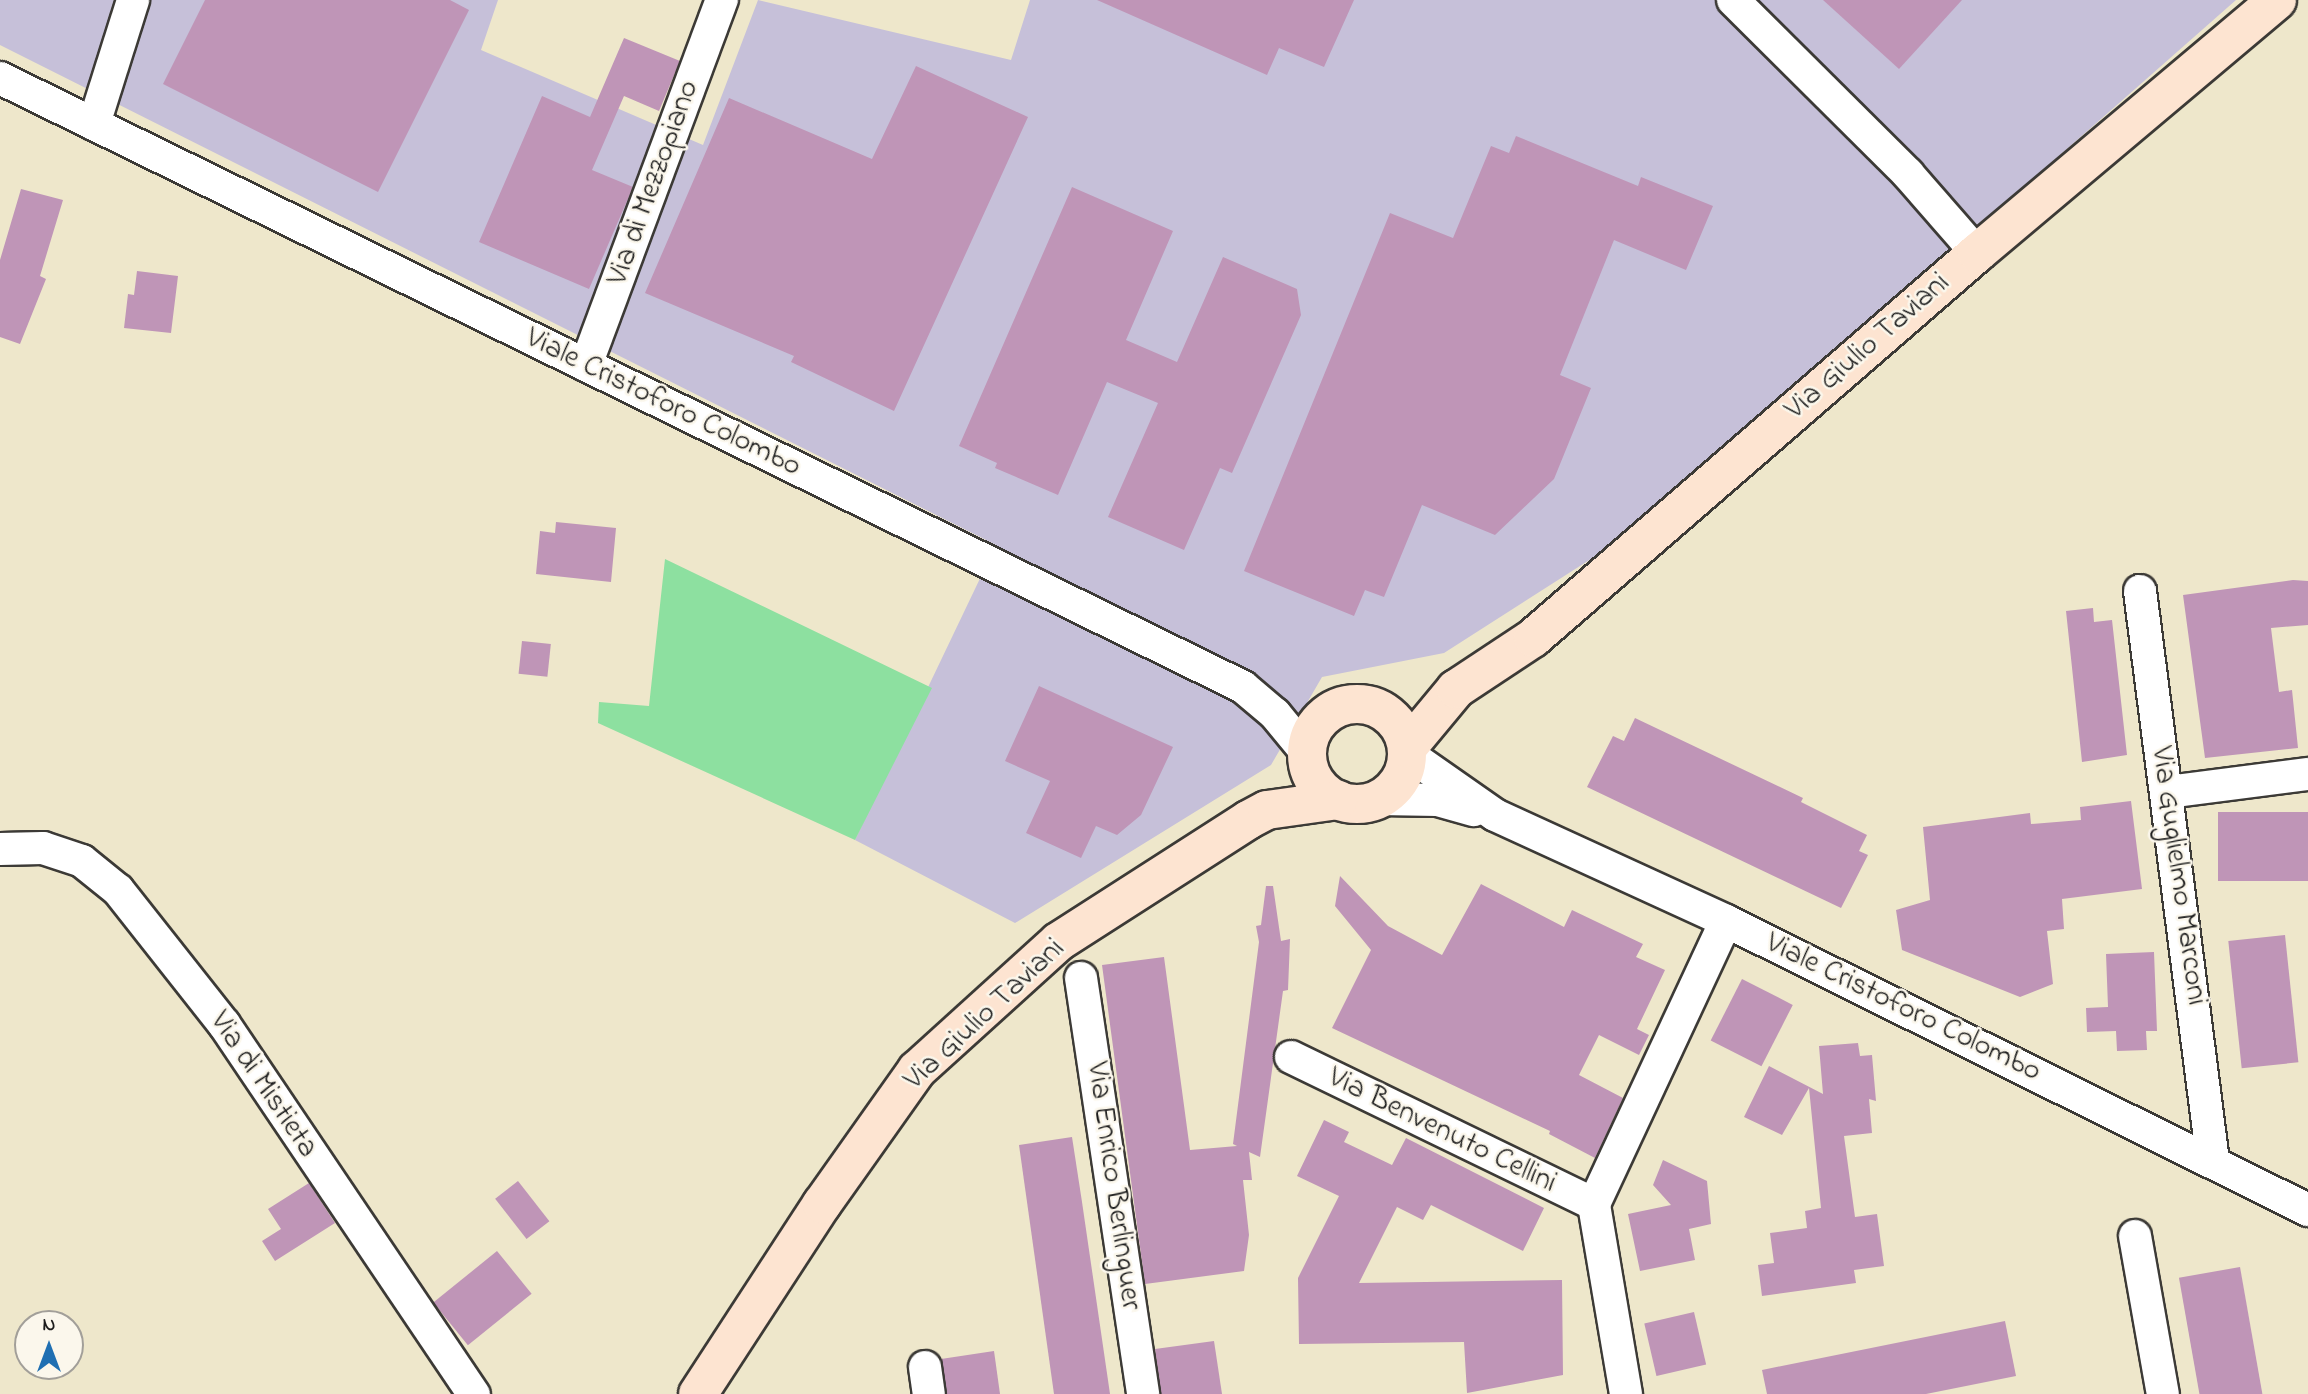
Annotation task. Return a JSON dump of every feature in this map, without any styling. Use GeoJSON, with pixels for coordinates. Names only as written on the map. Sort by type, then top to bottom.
{"type":"FeatureCollection","features":[{"type":"Feature","properties":{"kind":"main road","name":"Via Giulio Taviani"},"geometry":{"type":"LineString","coordinates":[[1407,751],[1456,689],[1533,638],[1977,253],[2277,0]]}},
{"type":"Feature","properties":{"kind":"main road","name":"Via Giulio Taviani"},"geometry":{"type":"LineString","coordinates":[[1362,704],[1456,689]]}},
{"type":"Feature","properties":{"kind":"main road"},"geometry":{"type":"LineString","coordinates":[[1307,756],[1314,730],[1326,715],[1343,706],[1362,704]]}},
{"type":"Feature","properties":{"kind":"main road","name":"Viale Cristoforo Colombo"},"geometry":{"type":"LineString","coordinates":[[1362,704],[1388,715],[1401,730],[1407,751]]}},
{"type":"Feature","properties":{"kind":"main road"},"geometry":{"type":"LineString","coordinates":[[1379,799],[1402,777],[1407,751]]}},
{"type":"Feature","properties":{"kind":"main road","name":"Via Giulio Taviani"},"geometry":{"type":"LineString","coordinates":[[698,1394],[822,1204],[917,1070],[1058,942],[1268,810],[1307,756]]}},
{"type":"Feature","properties":{"kind":"main road","name":"Viale Cristoforo Colombo"},"geometry":{"type":"LineString","coordinates":[[1307,756],[1320,787],[1338,800],[1359,804],[1379,799]]}},
{"type":"Feature","properties":{"kind":"main road","name":"Via Giulio Taviani"},"geometry":{"type":"LineString","coordinates":[[1268,810],[1338,800]]}},
{"type":"Feature","properties":{"kind":"street"},"geometry":{"type":"LineString","coordinates":[[94,124],[132,0]]}},
{"type":"Feature","properties":{"kind":"street","name":"Via di Mezzopiano"},"geometry":{"type":"LineString","coordinates":[[586,365],[722,0]]}},
{"type":"Feature","properties":{"kind":"street"},"geometry":{"type":"LineString","coordinates":[[1733,0],[1908,174],[1977,253]]}},
{"type":"Feature","properties":{"kind":"street","name":"Viale Cristoforo Colombo"},"geometry":{"type":"LineString","coordinates":[[0,78],[1243,687],[1275,714],[1307,756]]}},
{"type":"Feature","properties":{"kind":"street","name":"Via Guglielmo Marconi"},"geometry":{"type":"LineString","coordinates":[[2140,591],[2213,1162]]}},
{"type":"Feature","properties":{"kind":"street","name":"Viale Cristoforo Colombo"},"geometry":{"type":"LineString","coordinates":[[1407,751],[1495,815]]}},
{"type":"Feature","properties":{"kind":"street"},"geometry":{"type":"LineString","coordinates":[[2167,792],[2308,774]]}},
{"type":"Feature","properties":{"kind":"street","name":"Viale Cristoforo Colombo"},"geometry":{"type":"LineString","coordinates":[[1379,799],[1438,800],[1495,815],[1726,921],[2308,1210]]}},
{"type":"Feature","properties":{"kind":"street","name":"Via di Mistieta"},"geometry":{"type":"LineString","coordinates":[[0,849],[43,848],[82,861],[118,890],[224,1024],[474,1394]]}},
{"type":"Feature","properties":{"kind":"street","name":"Via Benvenuto Cellini"},"geometry":{"type":"LineString","coordinates":[[1626,1394],[1594,1204],[1726,921]]}},
{"type":"Feature","properties":{"kind":"street","name":"Via Enrico Berlinguer"},"geometry":{"type":"LineString","coordinates":[[1081,978],[1143,1394]]}},
{"type":"Feature","properties":{"kind":"street","name":"Via Benvenuto Cellini"},"geometry":{"type":"LineString","coordinates":[[1291,1057],[1594,1204]]}},
{"type":"Feature","properties":{"kind":"street"},"geometry":{"type":"LineString","coordinates":[[2135,1236],[2163,1394]]}},
{"type":"Feature","properties":{"kind":"shaded area"},"geometry":{"type":"Polygon","coordinates":[[[0,0],[498,0],[481,50],[703,145],[758,0],[1011,60],[1030,0],[2236,0],[1630,534],[1444,653],[1322,677],[1271,765],[1015,923],[855,840],[996,545],[0,45],[0,0]]]}},
{"type":"Feature","properties":{"kind":"green space"},"geometry":{"type":"Polygon","coordinates":[[[665,559],[932,688],[855,840],[598,723],[599,702],[649,706],[665,559]]]}},
{"type":"Feature","properties":{"kind":"building"},"geometry":{"type":"Polygon","coordinates":[[[205,0],[450,0],[469,10],[378,192],[163,84],[205,0]]]}},
{"type":"Feature","properties":{"kind":"building"},"geometry":{"type":"Polygon","coordinates":[[[1097,0],[1354,0],[1324,67],[1279,48],[1267,75],[1097,0]]]}},
{"type":"Feature","properties":{"kind":"building"},"geometry":{"type":"Polygon","coordinates":[[[1823,0],[1962,0],[1899,69],[1823,0]]]}},
{"type":"Feature","properties":{"kind":"building"},"geometry":{"type":"Polygon","coordinates":[[[624,38],[680,61],[659,111],[624,96],[592,170],[633,187],[589,289],[479,242],[542,96],[590,117],[624,38]]]}},
{"type":"Feature","properties":{"kind":"building"},"geometry":{"type":"Polygon","coordinates":[[[916,66],[1028,117],[894,411],[791,362],[794,356],[645,293],[729,98],[872,159],[916,66]]]}},
{"type":"Feature","properties":{"kind":"building"},"geometry":{"type":"Polygon","coordinates":[[[1516,136],[1638,186],[1641,177],[1713,206],[1686,270],[1614,240],[1560,375],[1591,388],[1554,479],[1495,535],[1422,505],[1384,597],[1365,590],[1354,616],[1244,571],[1390,213],[1453,238],[1491,146],[1509,153],[1516,136]]]}},
{"type":"Feature","properties":{"kind":"building"},"geometry":{"type":"Polygon","coordinates":[[[1072,187],[1173,231],[1126,340],[1177,362],[1223,257],[1297,289],[1301,315],[1232,473],[1220,468],[1184,550],[1108,517],[1158,403],[1107,382],[1058,495],[995,468],[997,463],[959,446],[1072,187]]]}},
{"type":"Feature","properties":{"kind":"building"},"geometry":{"type":"Polygon","coordinates":[[[21,189],[63,200],[40,276],[46,279],[20,344],[0,337],[0,260],[21,189]]]}},
{"type":"Feature","properties":{"kind":"building"},"geometry":{"type":"Polygon","coordinates":[[[137,271],[178,276],[171,333],[124,328],[128,294],[134,295],[137,271]]]}},
{"type":"Feature","properties":{"kind":"building"},"geometry":{"type":"Polygon","coordinates":[[[556,522],[616,528],[611,582],[536,574],[540,531],[555,533],[556,522]]]}},
{"type":"Feature","properties":{"kind":"building"},"geometry":{"type":"Polygon","coordinates":[[[2293,580],[2308,581],[2308,625],[2271,628],[2279,692],[2292,690],[2298,748],[2205,758],[2183,595],[2293,580]]]}},
{"type":"Feature","properties":{"kind":"building"},"geometry":{"type":"Polygon","coordinates":[[[2093,608],[2094,622],[2112,620],[2127,755],[2082,762],[2066,611],[2093,608]]]}},
{"type":"Feature","properties":{"kind":"building"},"geometry":{"type":"Polygon","coordinates":[[[522,641],[551,644],[547,677],[519,674],[522,641]]]}},
{"type":"Feature","properties":{"kind":"building"},"geometry":{"type":"Polygon","coordinates":[[[1039,686],[1173,747],[1141,815],[1117,835],[1096,826],[1081,858],[1026,833],[1050,781],[1005,761],[1039,686]]]}},
{"type":"Feature","properties":{"kind":"building"},"geometry":{"type":"Polygon","coordinates":[[[1635,718],[1803,798],[1801,802],[1867,835],[1859,851],[1868,855],[1841,908],[1587,787],[1613,736],[1624,741],[1635,718]]]}},
{"type":"Feature","properties":{"kind":"building"},"geometry":{"type":"Polygon","coordinates":[[[2131,801],[2142,889],[2062,899],[2064,929],[2047,931],[2053,984],[2020,997],[1902,950],[1896,910],[1930,900],[1923,827],[2030,813],[2031,824],[2081,820],[2080,807],[2131,801]]]}},
{"type":"Feature","properties":{"kind":"building"},"geometry":{"type":"Polygon","coordinates":[[[2218,812],[2308,812],[2308,881],[2218,881],[2218,812]]]}},
{"type":"Feature","properties":{"kind":"building"},"geometry":{"type":"Polygon","coordinates":[[[1340,876],[1388,926],[1442,955],[1481,884],[1564,927],[1572,910],[1643,944],[1636,957],[1665,970],[1637,1029],[1649,1035],[1639,1055],[1599,1035],[1579,1075],[1623,1098],[1595,1158],[1549,1134],[1550,1131],[1332,1028],[1371,950],[1335,906],[1340,876]]]}},
{"type":"Feature","properties":{"kind":"building"},"geometry":{"type":"Polygon","coordinates":[[[1266,886],[1273,886],[1281,941],[1290,939],[1288,990],[1283,991],[1260,1157],[1249,1152],[1252,1180],[1243,1180],[1249,1235],[1244,1271],[1145,1284],[1102,965],[1164,957],[1190,1150],[1237,1146],[1233,1144],[1259,942],[1256,926],[1261,925],[1266,886]]]}},
{"type":"Feature","properties":{"kind":"building"},"geometry":{"type":"Polygon","coordinates":[[[2285,935],[2298,1062],[2242,1068],[2228,941],[2285,935]]]}},
{"type":"Feature","properties":{"kind":"building"},"geometry":{"type":"Polygon","coordinates":[[[2154,952],[2157,1031],[2146,1031],[2147,1050],[2117,1051],[2116,1031],[2087,1032],[2086,1008],[2108,1007],[2106,954],[2154,952]]]}},
{"type":"Feature","properties":{"kind":"building"},"geometry":{"type":"Polygon","coordinates":[[[1742,979],[1793,1005],[1761,1066],[1711,1040],[1742,979]]]}},
{"type":"Feature","properties":{"kind":"building"},"geometry":{"type":"Polygon","coordinates":[[[1858,1043],[1860,1056],[1872,1055],[1876,1101],[1869,1099],[1872,1133],[1844,1136],[1855,1217],[1877,1214],[1884,1266],[1854,1270],[1856,1283],[1762,1296],[1758,1265],[1774,1263],[1770,1233],[1807,1228],[1805,1211],[1821,1208],[1809,1088],[1782,1135],[1744,1117],[1769,1066],[1823,1094],[1819,1046],[1858,1043]]]}},
{"type":"Feature","properties":{"kind":"building"},"geometry":{"type":"Polygon","coordinates":[[[1324,1120],[1349,1132],[1344,1142],[1392,1165],[1406,1138],[1544,1208],[1523,1251],[1431,1205],[1423,1220],[1397,1207],[1359,1283],[1562,1280],[1563,1375],[1467,1393],[1464,1342],[1299,1344],[1298,1278],[1339,1196],[1297,1176],[1324,1120]]]}},
{"type":"Feature","properties":{"kind":"building"},"geometry":{"type":"Polygon","coordinates":[[[1072,1137],[1110,1394],[1054,1394],[1019,1145],[1072,1137]]]}},
{"type":"Feature","properties":{"kind":"building"},"geometry":{"type":"Polygon","coordinates":[[[1663,1160],[1707,1181],[1711,1224],[1689,1229],[1695,1260],[1640,1271],[1628,1214],[1671,1205],[1653,1185],[1663,1160]]]}},
{"type":"Feature","properties":{"kind":"building"},"geometry":{"type":"Polygon","coordinates":[[[518,1181],[549,1221],[527,1239],[495,1199],[518,1181]]]}},
{"type":"Feature","properties":{"kind":"building"},"geometry":{"type":"Polygon","coordinates":[[[309,1183],[335,1223],[275,1261],[262,1241],[281,1229],[268,1209],[309,1183]]]}},
{"type":"Feature","properties":{"kind":"building"},"geometry":{"type":"Polygon","coordinates":[[[497,1251],[532,1294],[468,1345],[433,1303],[497,1251]]]}},
{"type":"Feature","properties":{"kind":"building"},"geometry":{"type":"Polygon","coordinates":[[[2240,1267],[2262,1394],[2199,1394],[2179,1278],[2240,1267]]]}},
{"type":"Feature","properties":{"kind":"building"},"geometry":{"type":"Polygon","coordinates":[[[1694,1312],[1706,1365],[1656,1376],[1644,1323],[1694,1312]]]}},
{"type":"Feature","properties":{"kind":"building"},"geometry":{"type":"Polygon","coordinates":[[[2005,1321],[2016,1376],[1926,1394],[1767,1394],[1762,1370],[2005,1321]]]}},
{"type":"Feature","properties":{"kind":"building"},"geometry":{"type":"Polygon","coordinates":[[[1214,1341],[1222,1394],[1161,1394],[1155,1349],[1214,1341]]]}},
{"type":"Feature","properties":{"kind":"building"},"geometry":{"type":"Polygon","coordinates":[[[994,1351],[1000,1394],[947,1394],[941,1359],[994,1351]]]}}]}
